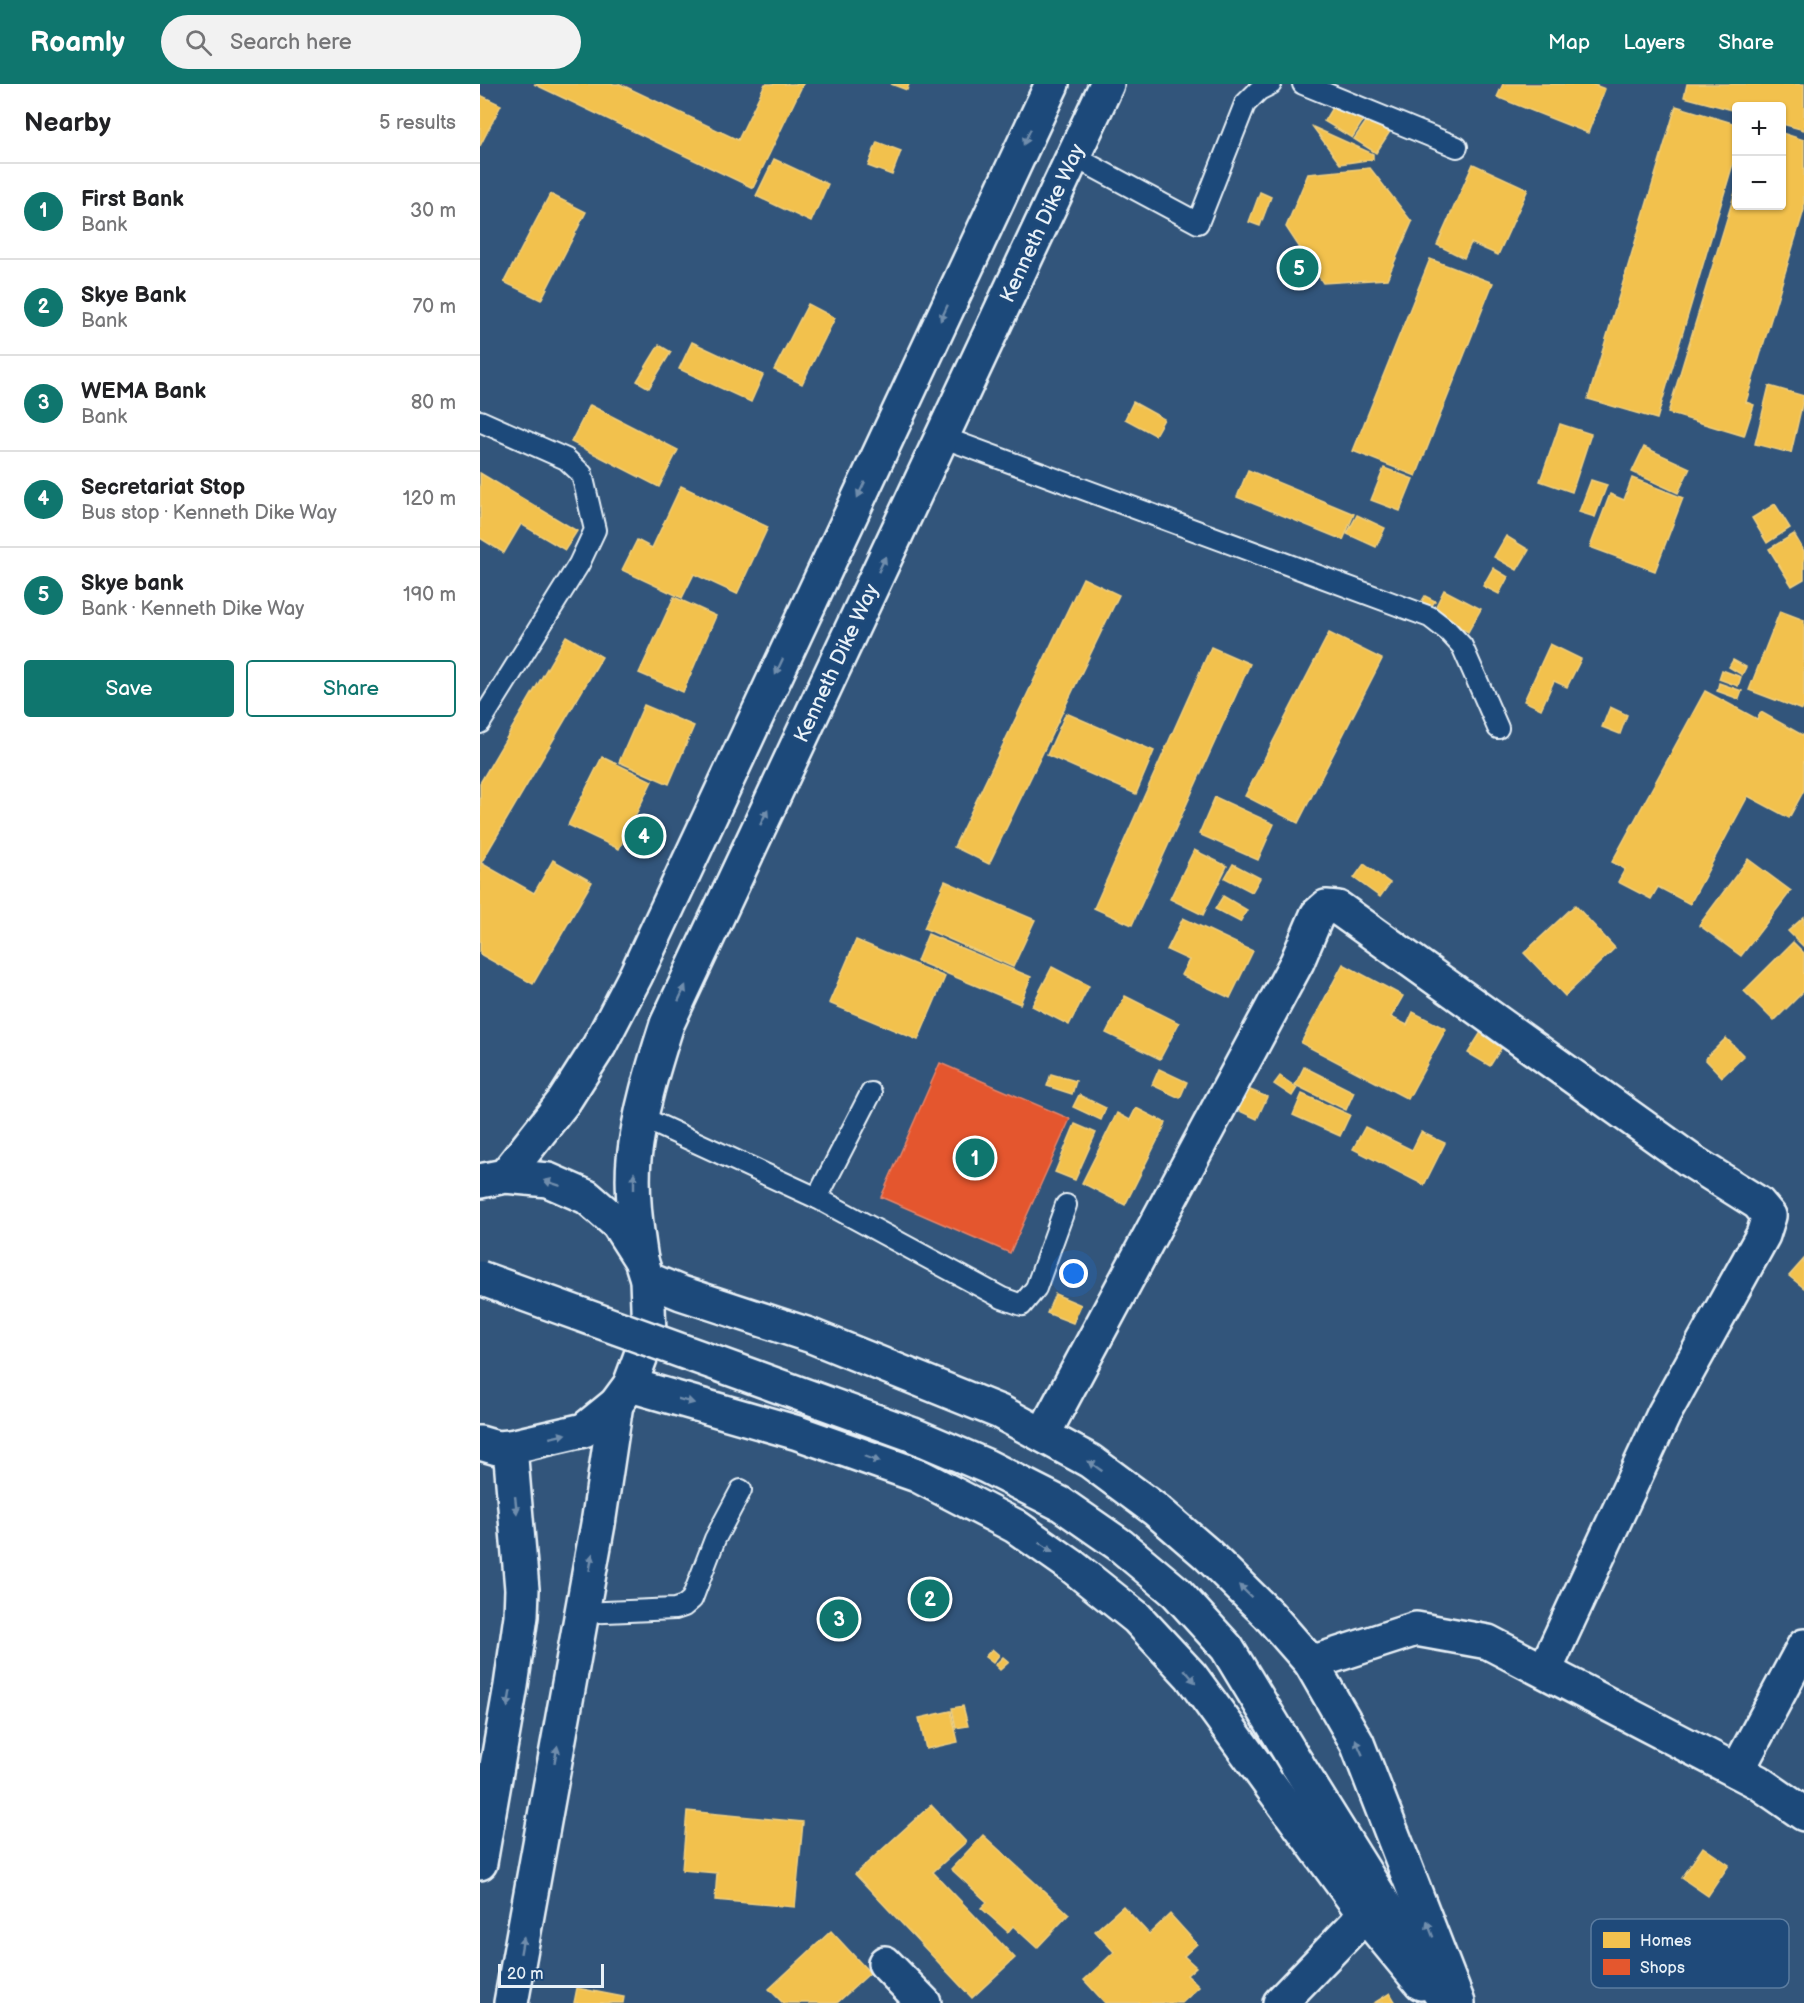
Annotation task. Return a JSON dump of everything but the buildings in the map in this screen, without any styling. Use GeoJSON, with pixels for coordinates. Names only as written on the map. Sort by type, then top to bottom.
{"type":"FeatureCollection","features":[{"type":"Feature","properties":{"kind":"main road"},"geometry":{"type":"LineString","coordinates":[[487,1180],[564,1101],[599,1046],[636,975],[1052,84]]}},
{"type":"Feature","properties":{"kind":"main road","name":"Kenneth Dike Way"},"geometry":{"type":"LineString","coordinates":[[511,2003],[623,1394],[650,1334],[644,1269],[634,1210],[634,1160],[641,1117],[653,1068],[667,1024],[1107,84]]}},
{"type":"Feature","properties":{"kind":"main road"},"geometry":{"type":"LineString","coordinates":[[1043,1436],[1297,962],[1317,915],[1326,907],[1338,908],[1691,1161],[1758,1203],[1769,1216],[1763,1235],[1664,1414],[1545,1670]]}},
{"type":"Feature","properties":{"kind":"main road"},"geometry":{"type":"LineString","coordinates":[[487,1180],[548,1180],[586,1197],[618,1224],[644,1269],[681,1293],[809,1335],[1000,1413],[1090,1461],[1164,1517],[1207,1554],[1269,1614],[1311,1663],[1357,1743],[1458,2003]]}},
{"type":"Feature","properties":{"kind":"main road"},"geometry":{"type":"LineString","coordinates":[[480,1278],[911,1434],[986,1466],[1061,1504],[1120,1545],[1176,1592],[1227,1648],[1446,2003]]}},
{"type":"Feature","properties":{"kind":"main road"},"geometry":{"type":"LineString","coordinates":[[480,1863],[511,1686],[521,1616],[522,1589],[495,1445],[584,1430],[623,1394],[798,1432],[917,1475],[1015,1526],[1072,1566],[1137,1618],[1191,1676],[1365,1915],[1437,2003]]}},
{"type":"Feature","properties":{"kind":"main road"},"geometry":{"type":"LineString","coordinates":[[1311,1663],[1416,1629],[1488,1642],[1758,1782],[1804,1814]]}},
{"type":"Feature","properties":{"kind":"main road"},"geometry":{"type":"LineString","coordinates":[[1737,1771],[1804,1646]]}},
{"type":"Feature","properties":{"kind":"main road"},"geometry":{"type":"LineString","coordinates":[[1280,2003],[1365,1915]]}},
{"type":"Feature","properties":{"kind":"main road"},"geometry":{"type":"LineString","coordinates":[[885,1963],[924,2003]]}},
{"type":"Feature","properties":{"kind":"lane"},"geometry":{"type":"LineString","coordinates":[[1073,156],[1198,223],[1245,104],[1258,90],[1271,84]]}},
{"type":"Feature","properties":{"kind":"lane"},"geometry":{"type":"LineString","coordinates":[[1303,84],[1457,147]]}},
{"type":"Feature","properties":{"kind":"lane"},"geometry":{"type":"LineString","coordinates":[[480,421],[566,459],[582,474],[595,530],[579,564],[480,723]]}},
{"type":"Feature","properties":{"kind":"lane"},"geometry":{"type":"LineString","coordinates":[[942,437],[1430,617],[1462,646],[1498,728]]}},
{"type":"Feature","properties":{"kind":"lane"},"geometry":{"type":"LineString","coordinates":[[817,1198],[870,1093]]}},
{"type":"Feature","properties":{"kind":"lane"},"geometry":{"type":"LineString","coordinates":[[641,1117],[817,1198],[1002,1298],[1022,1305],[1036,1288],[1066,1205]]}},
{"type":"Feature","properties":{"kind":"lane"},"geometry":{"type":"LineString","coordinates":[[582,1613],[675,1609],[684,1606],[692,1599],[715,1539],[741,1490]]}},
{"type":"Feature","properties":{"kind":"place","name":"Skye bank"},"geometry":{"type":"Point","coordinates":[1299,268]}},
{"type":"Feature","properties":{"kind":"place","name":"Secretariat Stop"},"geometry":{"type":"Point","coordinates":[644,836]}},
{"type":"Feature","properties":{"kind":"place","name":"First Bank"},"geometry":{"type":"Point","coordinates":[975,1158]}},
{"type":"Feature","properties":{"kind":"place","name":"Skye Bank"},"geometry":{"type":"Point","coordinates":[930,1599]}},
{"type":"Feature","properties":{"kind":"place","name":"WEMA Bank"},"geometry":{"type":"Point","coordinates":[839,1619]}}]}
